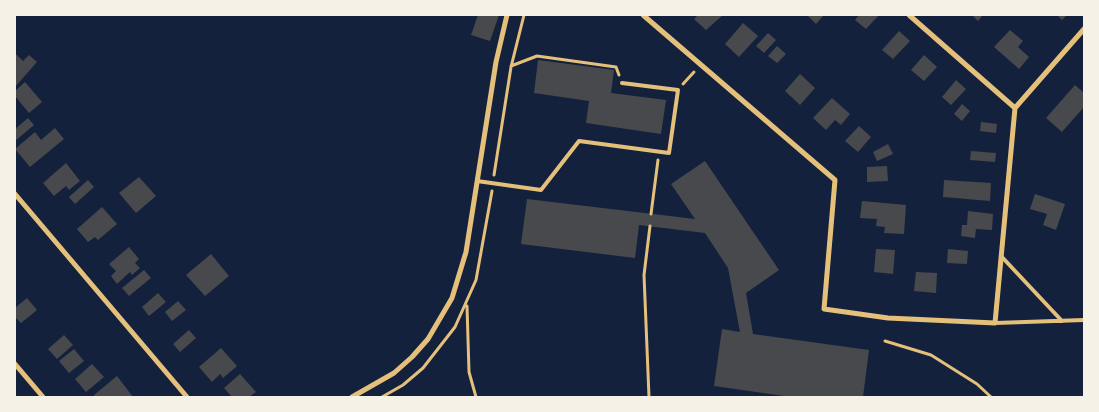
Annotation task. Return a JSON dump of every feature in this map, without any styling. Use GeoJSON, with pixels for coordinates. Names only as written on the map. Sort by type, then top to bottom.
{"type":"FeatureCollection","features":[{"type":"Feature","properties":{"kind":"street"},"geometry":{"type":"LineString","coordinates":[[352,397],[400,367],[428,339],[441,319],[461,276],[496,62],[507,15]]}},
{"type":"Feature","properties":{"kind":"street"},"geometry":{"type":"LineString","coordinates":[[643,15],[834,180],[824,309],[888,318],[995,324],[1015,108],[1084,29]]}},
{"type":"Feature","properties":{"kind":"street"},"geometry":{"type":"LineString","coordinates":[[909,15],[1015,108]]}},
{"type":"Feature","properties":{"kind":"street"},"geometry":{"type":"LineString","coordinates":[[15,194],[187,397]]}},
{"type":"Feature","properties":{"kind":"street"},"geometry":{"type":"LineString","coordinates":[[15,364],[43,397]]}},
{"type":"Feature","properties":{"kind":"lane"},"geometry":{"type":"LineString","coordinates":[[477,181],[540,190],[579,141],[669,153],[678,90],[622,83]]}},
{"type":"Feature","properties":{"kind":"lane"},"geometry":{"type":"LineString","coordinates":[[1002,256],[1062,321]]}},
{"type":"Feature","properties":{"kind":"lane"},"geometry":{"type":"LineString","coordinates":[[995,324],[1084,320]]}},
{"type":"Feature","properties":{"kind":"path"},"geometry":{"type":"LineString","coordinates":[[511,66],[537,56],[616,67]]}},
{"type":"Feature","properties":{"kind":"path"},"geometry":{"type":"LineString","coordinates":[[678,90],[700,64]]}},
{"type":"Feature","properties":{"kind":"path"},"geometry":{"type":"LineString","coordinates":[[651,214],[658,160]]}},
{"type":"Feature","properties":{"kind":"path"},"geometry":{"type":"LineString","coordinates":[[649,397],[644,275],[650,226]]}},
{"type":"Feature","properties":{"kind":"path"},"geometry":{"type":"LineString","coordinates":[[467,304],[469,372],[476,397]]}},
{"type":"Feature","properties":{"kind":"path"},"geometry":{"type":"LineString","coordinates":[[885,341],[931,355],[977,384],[992,397]]}},
{"type":"Feature","properties":{"kind":"building"},"geometry":{"type":"Polygon","coordinates":[[[478,15],[499,15],[490,41],[471,35],[478,15]]]}},
{"type":"Feature","properties":{"kind":"building"},"geometry":{"type":"Polygon","coordinates":[[[698,15],[723,15],[706,30],[694,19],[698,15]]]}},
{"type":"Feature","properties":{"kind":"building"},"geometry":{"type":"Polygon","coordinates":[[[807,15],[824,15],[816,24],[807,15]]]}},
{"type":"Feature","properties":{"kind":"building"},"geometry":{"type":"Polygon","coordinates":[[[859,15],[879,15],[866,29],[855,20],[859,15]]]}},
{"type":"Feature","properties":{"kind":"building"},"geometry":{"type":"Polygon","coordinates":[[[972,15],[983,15],[978,21],[972,15]]]}},
{"type":"Feature","properties":{"kind":"building"},"geometry":{"type":"Polygon","coordinates":[[[1057,15],[1067,15],[1062,20],[1057,15]]]}},
{"type":"Feature","properties":{"kind":"building"},"geometry":{"type":"Polygon","coordinates":[[[743,23],[758,36],[739,57],[725,44],[743,23]]]}},
{"type":"Feature","properties":{"kind":"building"},"geometry":{"type":"Polygon","coordinates":[[[1010,30],[1023,41],[1018,47],[1029,57],[1019,69],[994,47],[1010,30]]]}},
{"type":"Feature","properties":{"kind":"building"},"geometry":{"type":"Polygon","coordinates":[[[899,31],[910,41],[893,59],[882,50],[899,31]]]}},
{"type":"Feature","properties":{"kind":"building"},"geometry":{"type":"Polygon","coordinates":[[[768,33],[776,40],[764,53],[756,46],[768,33]]]}},
{"type":"Feature","properties":{"kind":"building"},"geometry":{"type":"Polygon","coordinates":[[[777,46],[786,54],[777,63],[768,56],[777,46]]]}},
{"type":"Feature","properties":{"kind":"building"},"geometry":{"type":"Polygon","coordinates":[[[15,53],[23,61],[29,55],[37,62],[15,87],[15,53]]]}},
{"type":"Feature","properties":{"kind":"building"},"geometry":{"type":"Polygon","coordinates":[[[924,55],[937,67],[924,81],[911,70],[924,55]]]}},
{"type":"Feature","properties":{"kind":"building"},"geometry":{"type":"Polygon","coordinates":[[[538,60],[614,70],[611,93],[666,100],[661,134],[586,123],[589,101],[534,93],[538,60]]]}},
{"type":"Feature","properties":{"kind":"building"},"geometry":{"type":"Polygon","coordinates":[[[800,74],[815,88],[800,105],[785,91],[800,74]]]}},
{"type":"Feature","properties":{"kind":"building"},"geometry":{"type":"Polygon","coordinates":[[[956,80],[966,89],[951,105],[942,97],[956,80]]]}},
{"type":"Feature","properties":{"kind":"building"},"geometry":{"type":"Polygon","coordinates":[[[25,82],[42,102],[29,113],[15,96],[15,91],[25,82]]]}},
{"type":"Feature","properties":{"kind":"building"},"geometry":{"type":"Polygon","coordinates":[[[1075,85],[1084,93],[1084,107],[1062,132],[1046,118],[1075,85]]]}},
{"type":"Feature","properties":{"kind":"building"},"geometry":{"type":"Polygon","coordinates":[[[832,98],[850,114],[841,125],[835,120],[826,130],[813,118],[832,98]]]}},
{"type":"Feature","properties":{"kind":"building"},"geometry":{"type":"Polygon","coordinates":[[[962,104],[970,111],[962,121],[954,114],[962,104]]]}},
{"type":"Feature","properties":{"kind":"building"},"geometry":{"type":"Polygon","coordinates":[[[28,118],[34,125],[15,141],[15,129],[28,118]]]}},
{"type":"Feature","properties":{"kind":"building"},"geometry":{"type":"Polygon","coordinates":[[[981,122],[997,124],[996,133],[980,131],[981,122]]]}},
{"type":"Feature","properties":{"kind":"building"},"geometry":{"type":"Polygon","coordinates":[[[859,126],[871,137],[858,152],[845,141],[859,126]]]}},
{"type":"Feature","properties":{"kind":"building"},"geometry":{"type":"Polygon","coordinates":[[[55,128],[64,139],[30,167],[15,149],[35,132],[41,140],[55,128]]]}},
{"type":"Feature","properties":{"kind":"building"},"geometry":{"type":"Polygon","coordinates":[[[888,144],[893,154],[877,161],[873,152],[888,144]]]}},
{"type":"Feature","properties":{"kind":"building"},"geometry":{"type":"Polygon","coordinates":[[[971,151],[996,153],[995,162],[970,160],[971,151]]]}},
{"type":"Feature","properties":{"kind":"building"},"geometry":{"type":"Polygon","coordinates":[[[705,161],[779,270],[746,293],[753,334],[869,350],[863,397],[791,397],[714,386],[722,329],[740,332],[728,268],[705,233],[639,225],[635,258],[521,244],[527,199],[695,219],[671,184],[705,161]]]}},
{"type":"Feature","properties":{"kind":"building"},"geometry":{"type":"Polygon","coordinates":[[[66,163],[80,181],[69,190],[66,186],[54,196],[43,183],[66,163]]]}},
{"type":"Feature","properties":{"kind":"building"},"geometry":{"type":"Polygon","coordinates":[[[887,166],[888,181],[867,182],[867,167],[887,166]]]}},
{"type":"Feature","properties":{"kind":"building"},"geometry":{"type":"Polygon","coordinates":[[[139,177],[156,196],[136,213],[119,193],[139,177]]]}},
{"type":"Feature","properties":{"kind":"building"},"geometry":{"type":"Polygon","coordinates":[[[88,180],[94,187],[75,204],[69,197],[88,180]]]}},
{"type":"Feature","properties":{"kind":"building"},"geometry":{"type":"Polygon","coordinates":[[[944,180],[991,183],[990,201],[943,197],[944,180]]]}},
{"type":"Feature","properties":{"kind":"building"},"geometry":{"type":"Polygon","coordinates":[[[1035,194],[1065,204],[1056,230],[1043,225],[1047,214],[1030,209],[1035,194]]]}},
{"type":"Feature","properties":{"kind":"building"},"geometry":{"type":"Polygon","coordinates":[[[862,201],[906,205],[904,234],[884,233],[885,227],[876,226],[877,219],[860,218],[862,201]]]}},
{"type":"Feature","properties":{"kind":"building"},"geometry":{"type":"Polygon","coordinates":[[[102,207],[117,224],[98,240],[95,237],[88,242],[77,229],[102,207]]]}},
{"type":"Feature","properties":{"kind":"building"},"geometry":{"type":"Polygon","coordinates":[[[968,211],[993,214],[992,230],[976,229],[975,238],[961,236],[962,225],[967,225],[968,211]]]}},
{"type":"Feature","properties":{"kind":"building"},"geometry":{"type":"Polygon","coordinates":[[[129,247],[139,259],[135,263],[140,268],[132,275],[130,272],[117,284],[111,276],[116,271],[109,264],[129,247]]]}},
{"type":"Feature","properties":{"kind":"building"},"geometry":{"type":"Polygon","coordinates":[[[876,249],[895,250],[893,274],[874,272],[876,249]]]}},
{"type":"Feature","properties":{"kind":"building"},"geometry":{"type":"Polygon","coordinates":[[[948,249],[968,251],[967,264],[947,263],[948,249]]]}},
{"type":"Feature","properties":{"kind":"building"},"geometry":{"type":"Polygon","coordinates":[[[211,254],[229,276],[205,296],[186,275],[211,254]]]}},
{"type":"Feature","properties":{"kind":"building"},"geometry":{"type":"Polygon","coordinates":[[[144,270],[151,278],[129,296],[122,288],[144,270]]]}},
{"type":"Feature","properties":{"kind":"building"},"geometry":{"type":"Polygon","coordinates":[[[916,272],[937,273],[936,293],[914,291],[916,272]]]}},
{"type":"Feature","properties":{"kind":"building"},"geometry":{"type":"Polygon","coordinates":[[[158,293],[166,302],[149,316],[142,307],[158,293]]]}},
{"type":"Feature","properties":{"kind":"building"},"geometry":{"type":"Polygon","coordinates":[[[27,298],[37,310],[21,323],[15,317],[15,308],[27,298]]]}},
{"type":"Feature","properties":{"kind":"building"},"geometry":{"type":"Polygon","coordinates":[[[178,301],[186,310],[172,321],[165,312],[178,301]]]}},
{"type":"Feature","properties":{"kind":"building"},"geometry":{"type":"Polygon","coordinates":[[[189,330],[196,338],[180,352],[173,344],[189,330]]]}},
{"type":"Feature","properties":{"kind":"building"},"geometry":{"type":"Polygon","coordinates":[[[64,335],[73,345],[57,359],[48,349],[64,335]]]}},
{"type":"Feature","properties":{"kind":"building"},"geometry":{"type":"Polygon","coordinates":[[[221,348],[237,366],[223,378],[220,374],[212,382],[199,367],[221,348]]]}},
{"type":"Feature","properties":{"kind":"building"},"geometry":{"type":"Polygon","coordinates":[[[74,349],[84,361],[69,373],[59,361],[74,349]]]}},
{"type":"Feature","properties":{"kind":"building"},"geometry":{"type":"Polygon","coordinates":[[[92,364],[104,377],[86,392],[75,379],[92,364]]]}},
{"type":"Feature","properties":{"kind":"building"},"geometry":{"type":"Polygon","coordinates":[[[240,374],[256,392],[249,397],[232,397],[224,388],[240,374]]]}},
{"type":"Feature","properties":{"kind":"building"},"geometry":{"type":"Polygon","coordinates":[[[117,376],[133,397],[95,397],[94,395],[117,376]]]}}]}
